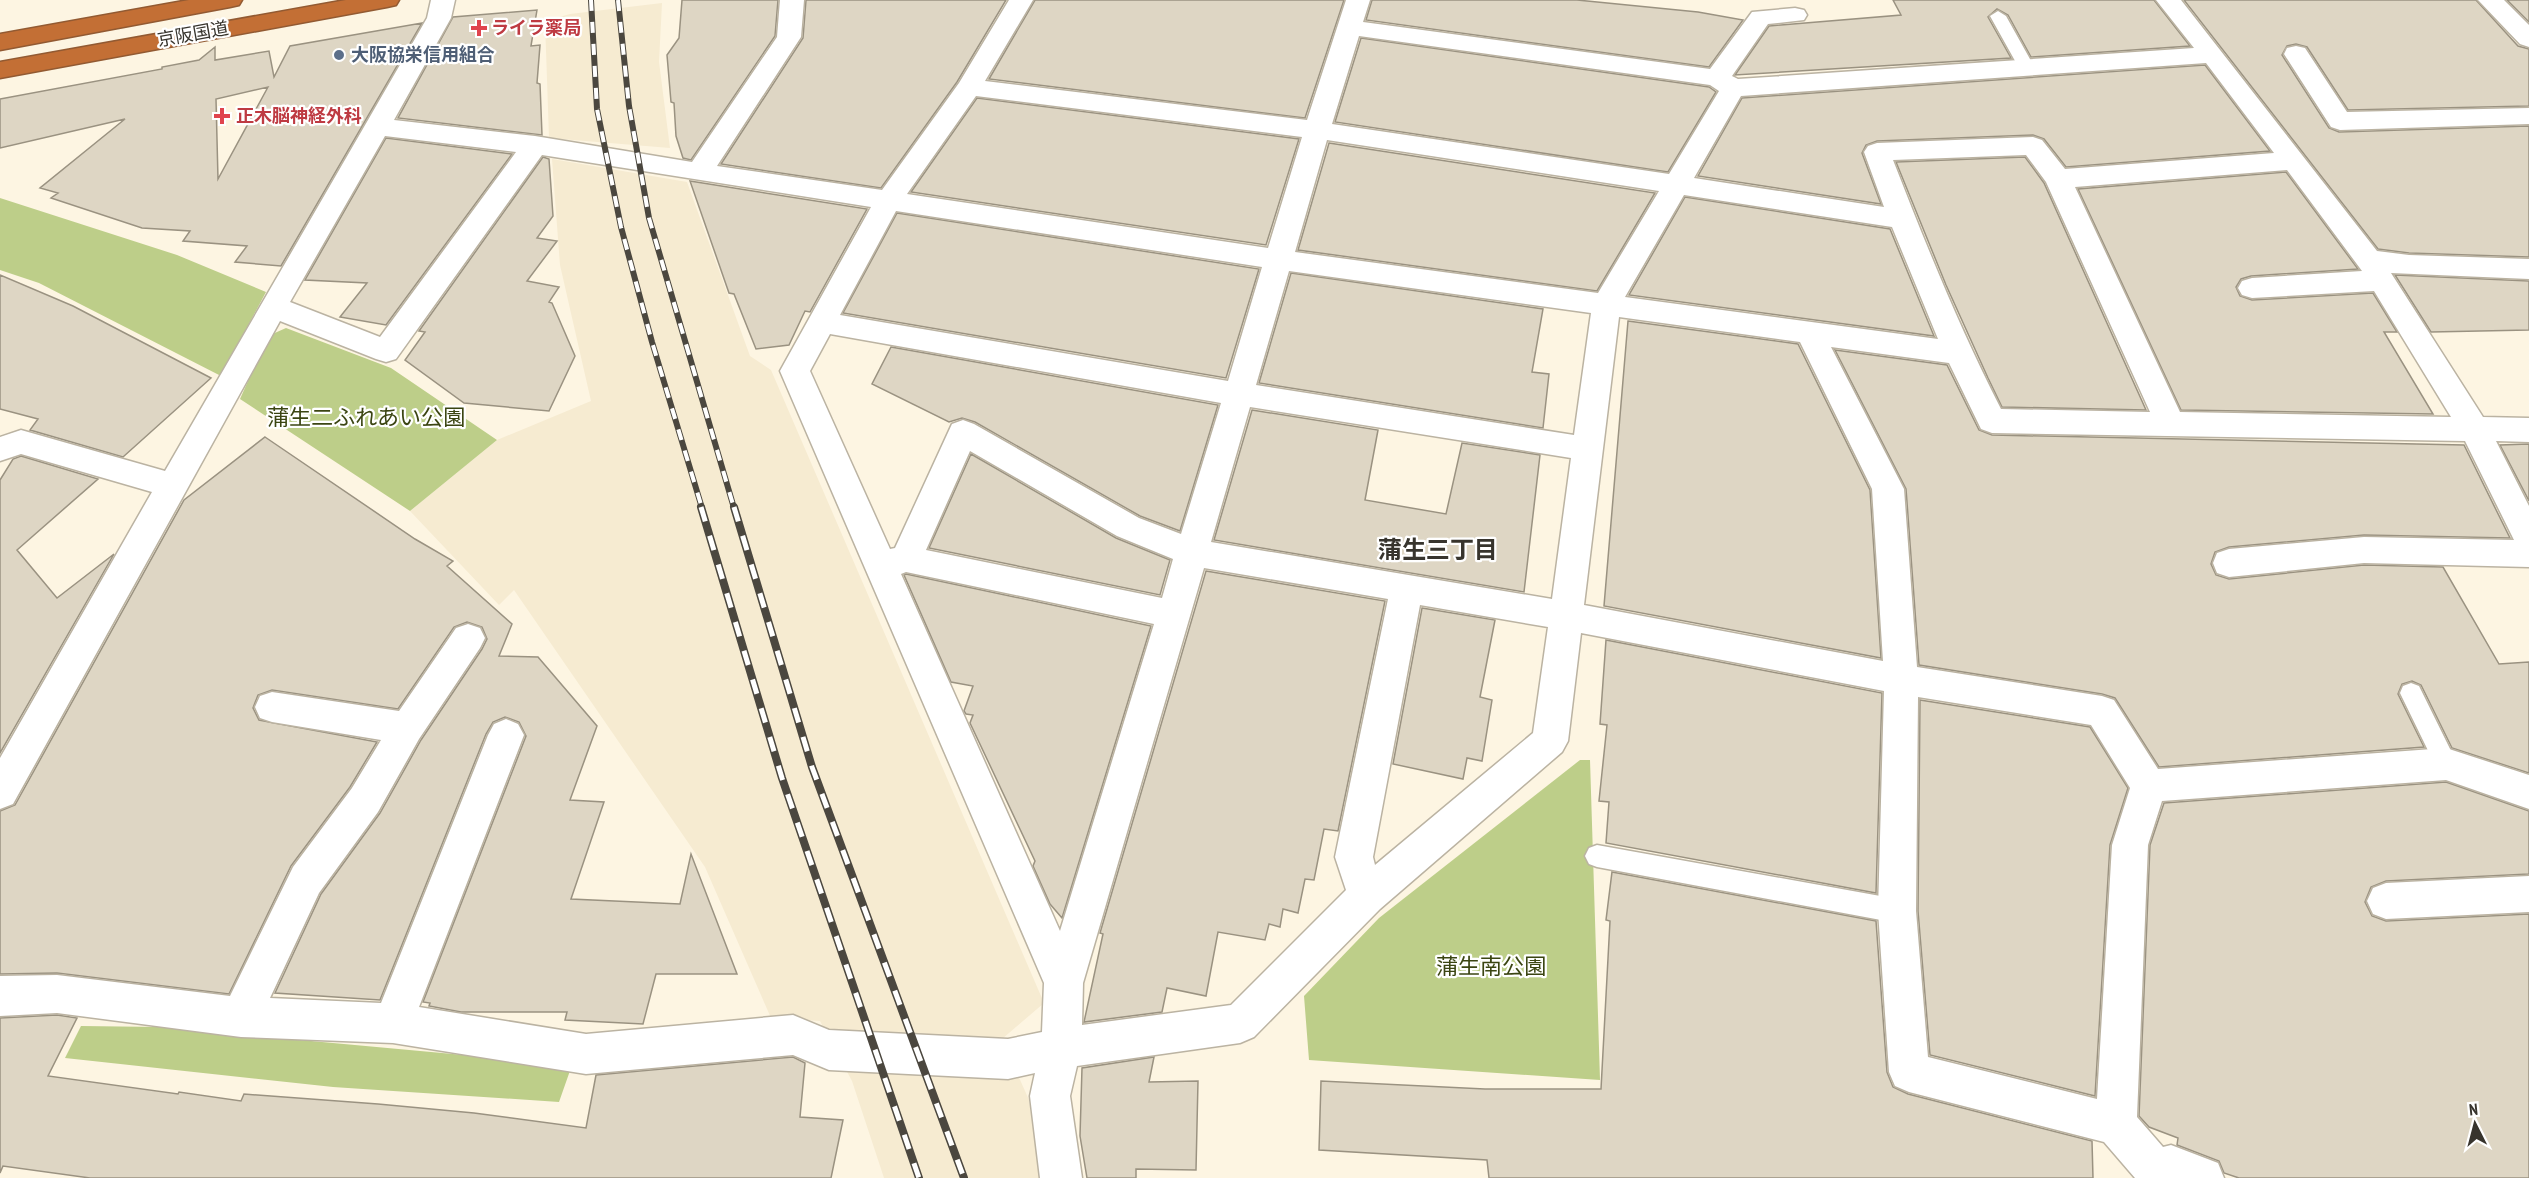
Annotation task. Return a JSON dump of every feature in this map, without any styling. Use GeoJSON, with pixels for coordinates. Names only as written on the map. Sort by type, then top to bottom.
{"type":"FeatureCollection","features":[{"type":"Feature","properties":{"kind":"highway","name":"京阪国道"},"geometry":{"type":"LineString","coordinates":[[0,42],[230,0]]}},
{"type":"Feature","properties":{"kind":"highway","name":"京阪国道"},"geometry":{"type":"LineString","coordinates":[[0,70],[387,0]]}},
{"type":"Feature","properties":{"kind":"street"},"geometry":{"type":"LineString","coordinates":[[0,792],[273,307],[439,18],[443,0]]}},
{"type":"Feature","properties":{"kind":"street"},"geometry":{"type":"LineString","coordinates":[[699,172],[789,37],[792,0]]}},
{"type":"Feature","properties":{"kind":"street"},"geometry":{"type":"LineString","coordinates":[[1021,0],[969,87],[889,200],[795,371],[893,562],[1064,983]]}},
{"type":"Feature","properties":{"kind":"street"},"geometry":{"type":"LineString","coordinates":[[2168,0],[2213,55],[2375,270],[2475,430],[2529,538]]}},
{"type":"Feature","properties":{"kind":"street"},"geometry":{"type":"LineString","coordinates":[[2490,0],[2529,39]]}},
{"type":"Feature","properties":{"kind":"street"},"geometry":{"type":"LineString","coordinates":[[1061,1178],[1050,1096],[1061,1048],[1064,983],[1353,14],[1725,83],[2028,68],[2213,55]]}},
{"type":"Feature","properties":{"kind":"street"},"geometry":{"type":"LineString","coordinates":[[0,996],[57,994],[241,1017],[393,1023],[586,1054],[793,1035],[829,1050],[1008,1059],[1061,1048],[1240,1023],[1367,896],[1550,741],[1606,305],[1677,185],[1725,83],[1761,17],[1795,15]]}},
{"type":"Feature","properties":{"kind":"street"},"geometry":{"type":"LineString","coordinates":[[2296,54],[2340,121],[2529,116]]}},
{"type":"Feature","properties":{"kind":"street"},"geometry":{"type":"LineString","coordinates":[[969,87],[1317,130],[1901,219]]}},
{"type":"Feature","properties":{"kind":"street"},"geometry":{"type":"LineString","coordinates":[[376,126],[535,145],[1280,260],[1957,353]]}},
{"type":"Feature","properties":{"kind":"street"},"geometry":{"type":"LineString","coordinates":[[273,307],[386,351],[535,145]]}},
{"type":"Feature","properties":{"kind":"street"},"geometry":{"type":"LineString","coordinates":[[2170,423],[2058,178],[2033,146],[1877,152],[1901,219],[1957,353],[1992,421],[2529,430]]}},
{"type":"Feature","properties":{"kind":"street"},"geometry":{"type":"LineString","coordinates":[[2058,178],[2292,161]]}},
{"type":"Feature","properties":{"kind":"street"},"geometry":{"type":"LineString","coordinates":[[2252,288],[2409,265],[2529,269]]}},
{"type":"Feature","properties":{"kind":"street"},"geometry":{"type":"LineString","coordinates":[[821,322],[1238,394],[1588,449]]}},
{"type":"Feature","properties":{"kind":"street"},"geometry":{"type":"LineString","coordinates":[[1810,333],[1888,489],[1900,679],[1897,911],[1909,1072],[2116,1124],[2156,1174],[2171,1166],[2203,1178]]}},
{"type":"Feature","properties":{"kind":"street"},"geometry":{"type":"LineString","coordinates":[[893,562],[963,432],[1128,527],[1191,552],[1567,616],[1900,679],[2102,711],[2149,786],[2130,845],[2116,1124]]}},
{"type":"Feature","properties":{"kind":"street"},"geometry":{"type":"LineString","coordinates":[[0,449],[21,442],[173,486]]}},
{"type":"Feature","properties":{"kind":"street"},"geometry":{"type":"LineString","coordinates":[[2229,563],[2364,550],[2529,554]]}},
{"type":"Feature","properties":{"kind":"street"},"geometry":{"type":"LineString","coordinates":[[893,562],[1173,614]]}},
{"type":"Feature","properties":{"kind":"street"},"geometry":{"type":"LineString","coordinates":[[1367,896],[1354,857],[1407,589]]}},
{"type":"Feature","properties":{"kind":"street"},"geometry":{"type":"LineString","coordinates":[[241,1017],[306,880],[365,800],[407,728],[468,638]]}},
{"type":"Feature","properties":{"kind":"street"},"geometry":{"type":"LineString","coordinates":[[272,707],[407,728]]}},
{"type":"Feature","properties":{"kind":"street"},"geometry":{"type":"LineString","coordinates":[[393,1023],[506,735]]}},
{"type":"Feature","properties":{"kind":"street"},"geometry":{"type":"LineString","coordinates":[[2149,786],[2446,764],[2529,792]]}},
{"type":"Feature","properties":{"kind":"street"},"geometry":{"type":"LineString","coordinates":[[2386,901],[2529,894]]}},
{"type":"Feature","properties":{"kind":"lane"},"geometry":{"type":"LineString","coordinates":[[1998,16],[2028,68]]}},
{"type":"Feature","properties":{"kind":"lane"},"geometry":{"type":"LineString","coordinates":[[2411,693],[2446,764]]}},
{"type":"Feature","properties":{"kind":"lane"},"geometry":{"type":"LineString","coordinates":[[1597,856],[1897,911]]}},
{"type":"Feature","properties":{"kind":"shaded area"},"geometry":{"type":"Polygon","coordinates":[[[662,3],[659,62],[670,148],[549,138],[545,21],[570,14],[662,3]]]}},
{"type":"Feature","properties":{"kind":"shaded area"},"geometry":{"type":"Polygon","coordinates":[[[552,159],[687,182],[750,356],[771,370],[1044,1003],[1002,1039],[1029,1100],[1040,1178],[884,1178],[852,1081],[820,1021],[771,1018],[705,867],[514,590],[499,605],[410,511],[497,440],[591,401],[560,265],[552,159]]]}},
{"type":"Feature","properties":{"kind":"green space"},"geometry":{"type":"Polygon","coordinates":[[[0,198],[177,255],[266,292],[221,376],[39,283],[0,270],[0,198]]]}},
{"type":"Feature","properties":{"kind":"green space","name":"蒲生二ふれあい公園"},"geometry":{"type":"Polygon","coordinates":[[[286,328],[391,368],[497,440],[410,511],[240,399],[268,336],[286,328]]]}},
{"type":"Feature","properties":{"kind":"green space","name":"蒲生南公園"},"geometry":{"type":"Polygon","coordinates":[[[1580,760],[1590,760],[1600,1080],[1309,1060],[1304,996],[1379,918],[1580,760]]]}},
{"type":"Feature","properties":{"kind":"green space"},"geometry":{"type":"Polygon","coordinates":[[[81,1026],[160,1027],[572,1065],[559,1102],[333,1087],[65,1058],[81,1026]]]}},
{"type":"Feature","properties":{"kind":"building"},"geometry":{"type":"Polygon","coordinates":[[[682,0],[778,0],[775,36],[691,160],[683,158],[676,136],[667,55],[679,38],[682,0]]]}},
{"type":"Feature","properties":{"kind":"building"},"geometry":{"type":"Polygon","coordinates":[[[806,0],[1006,0],[957,82],[881,188],[721,164],[803,38],[806,0]]]}},
{"type":"Feature","properties":{"kind":"building"},"geometry":{"type":"Polygon","coordinates":[[[1035,0],[1344,0],[1305,118],[989,79],[1035,0]]]}},
{"type":"Feature","properties":{"kind":"building"},"geometry":{"type":"Polygon","coordinates":[[[1372,0],[1577,0],[1698,12],[1743,20],[1709,67],[1366,20],[1372,0]]]}},
{"type":"Feature","properties":{"kind":"building"},"geometry":{"type":"Polygon","coordinates":[[[1893,0],[2154,0],[2190,46],[2031,57],[2008,15],[1997,9],[1988,17],[2011,58],[1735,75],[1769,26],[1901,15],[1893,0]]]}},
{"type":"Feature","properties":{"kind":"building"},"geometry":{"type":"Polygon","coordinates":[[[2184,0],[2476,0],[2518,46],[2529,49],[2529,106],[2348,110],[2307,47],[2296,44],[2287,46],[2282,55],[2329,128],[2339,132],[2529,126],[2529,257],[2409,253],[2378,249],[2184,0]]]}},
{"type":"Feature","properties":{"kind":"building"},"geometry":{"type":"Polygon","coordinates":[[[2507,0],[2529,0],[2529,22],[2507,0]]]}},
{"type":"Feature","properties":{"kind":"building"},"geometry":{"type":"Polygon","coordinates":[[[537,10],[531,46],[540,45],[537,83],[540,84],[542,135],[398,118],[453,17],[537,10]]]}},
{"type":"Feature","properties":{"kind":"building"},"geometry":{"type":"Polygon","coordinates":[[[422,23],[281,266],[235,262],[247,246],[183,241],[190,231],[142,228],[51,198],[58,193],[40,188],[125,119],[0,148],[0,99],[162,69],[162,67],[199,60],[215,47],[215,60],[269,51],[274,77],[290,46],[422,23]],[[268,87],[216,99],[218,179],[268,87]]]}},
{"type":"Feature","properties":{"kind":"building"},"geometry":{"type":"Polygon","coordinates":[[[1361,38],[1709,87],[1716,92],[1668,172],[1335,122],[1361,38]]]}},
{"type":"Feature","properties":{"kind":"building"},"geometry":{"type":"Polygon","coordinates":[[[2205,65],[2270,151],[2066,167],[2044,139],[2033,135],[1877,141],[1866,145],[1862,153],[1881,204],[1698,176],[1742,98],[2205,65]]]}},
{"type":"Feature","properties":{"kind":"building"},"geometry":{"type":"Polygon","coordinates":[[[977,98],[1299,139],[1266,245],[911,192],[977,98]]]}},
{"type":"Feature","properties":{"kind":"building"},"geometry":{"type":"Polygon","coordinates":[[[386,138],[512,154],[386,325],[340,317],[367,283],[305,280],[386,138]]]}},
{"type":"Feature","properties":{"kind":"building"},"geometry":{"type":"Polygon","coordinates":[[[1329,143],[1655,193],[1597,291],[1298,250],[1329,143]]]}},
{"type":"Feature","properties":{"kind":"building"},"geometry":{"type":"Polygon","coordinates":[[[543,157],[549,159],[553,216],[537,238],[557,241],[527,281],[559,287],[549,302],[552,303],[575,356],[549,411],[464,403],[405,360],[425,332],[419,331],[543,157]]]}},
{"type":"Feature","properties":{"kind":"building"},"geometry":{"type":"Polygon","coordinates":[[[2025,157],[2044,183],[2146,410],[2002,407],[1946,285],[1896,162],[2025,157]]]}},
{"type":"Feature","properties":{"kind":"building"},"geometry":{"type":"Polygon","coordinates":[[[2286,172],[2358,269],[2251,276],[2241,279],[2236,287],[2240,296],[2252,300],[2373,293],[2397,332],[2384,332],[2433,414],[2181,410],[2078,189],[2286,172]]]}},
{"type":"Feature","properties":{"kind":"building"},"geometry":{"type":"Polygon","coordinates":[[[690,181],[867,209],[810,312],[805,311],[789,345],[756,349],[734,294],[729,293],[690,181]]]}},
{"type":"Feature","properties":{"kind":"building"},"geometry":{"type":"Polygon","coordinates":[[[1685,197],[1890,229],[1934,336],[1629,295],[1685,197]]]}},
{"type":"Feature","properties":{"kind":"building"},"geometry":{"type":"Polygon","coordinates":[[[897,213],[1259,269],[1226,378],[843,313],[897,213]]]}},
{"type":"Feature","properties":{"kind":"building"},"geometry":{"type":"Polygon","coordinates":[[[1291,273],[1543,309],[1532,372],[1549,374],[1543,428],[1259,383],[1291,273]]]}},
{"type":"Feature","properties":{"kind":"building"},"geometry":{"type":"Polygon","coordinates":[[[0,275],[73,306],[211,378],[123,457],[30,430],[38,419],[0,409],[0,275]]]}},
{"type":"Feature","properties":{"kind":"building"},"geometry":{"type":"Polygon","coordinates":[[[2395,275],[2529,281],[2529,330],[2431,332],[2395,275]]]}},
{"type":"Feature","properties":{"kind":"building"},"geometry":{"type":"Polygon","coordinates":[[[1628,321],[1798,344],[1870,490],[1881,658],[1604,606],[1628,321]]]}},
{"type":"Feature","properties":{"kind":"building"},"geometry":{"type":"Polygon","coordinates":[[[891,347],[1218,405],[1180,531],[1140,516],[975,422],[962,418],[949,422],[872,384],[891,347]]]}},
{"type":"Feature","properties":{"kind":"building"},"geometry":{"type":"Polygon","coordinates":[[[1835,350],[1947,365],[1979,430],[1992,435],[2464,445],[2510,538],[2364,535],[2229,547],[2215,552],[2211,564],[2216,575],[2229,579],[2364,565],[2443,567],[2499,664],[2529,662],[2529,773],[2452,748],[2421,685],[2412,681],[2402,684],[2398,694],[2424,747],[2159,767],[2115,698],[1919,665],[1906,489],[1835,350]]]}},
{"type":"Feature","properties":{"kind":"building"},"geometry":{"type":"Polygon","coordinates":[[[1252,410],[1378,430],[1365,500],[1446,514],[1462,443],[1540,455],[1524,592],[1214,540],[1252,410]]]}},
{"type":"Feature","properties":{"kind":"building"},"geometry":{"type":"Polygon","coordinates":[[[265,437],[415,539],[453,561],[447,566],[512,624],[499,656],[538,657],[597,726],[570,800],[604,802],[571,899],[680,904],[691,854],[737,974],[656,974],[643,1024],[565,1020],[567,1012],[461,1012],[429,1006],[430,1003],[423,1002],[526,736],[519,722],[505,717],[493,722],[486,734],[380,1000],[275,993],[321,894],[380,813],[421,740],[482,649],[487,639],[482,627],[467,622],[454,627],[398,709],[272,690],[258,695],[253,708],[259,720],[377,742],[350,787],[291,866],[229,994],[57,973],[0,974],[0,811],[15,805],[184,500],[265,437]]]}},
{"type":"Feature","properties":{"kind":"building"},"geometry":{"type":"Polygon","coordinates":[[[2529,444],[2529,501],[2500,445],[2529,444]]]}},
{"type":"Feature","properties":{"kind":"building"},"geometry":{"type":"Polygon","coordinates":[[[971,454],[1116,538],[1170,560],[1160,595],[929,548],[971,454]]]}},
{"type":"Feature","properties":{"kind":"building"},"geometry":{"type":"Polygon","coordinates":[[[21,456],[98,479],[17,550],[57,598],[114,554],[0,753],[0,480],[13,459],[21,456]]]}},
{"type":"Feature","properties":{"kind":"building"},"geometry":{"type":"Polygon","coordinates":[[[1206,571],[1385,601],[1338,831],[1324,829],[1314,880],[1305,879],[1298,913],[1283,909],[1280,927],[1269,924],[1265,940],[1218,932],[1206,996],[1167,988],[1162,1012],[1084,1022],[1103,934],[1100,933],[1206,571]]]}},
{"type":"Feature","properties":{"kind":"building"},"geometry":{"type":"Polygon","coordinates":[[[904,575],[1151,626],[1062,918],[1050,904],[1033,866],[1035,861],[970,723],[973,715],[966,714],[964,711],[973,686],[951,682],[904,575]]]}},
{"type":"Feature","properties":{"kind":"building"},"geometry":{"type":"Polygon","coordinates":[[[1422,608],[1495,620],[1480,697],[1492,700],[1482,761],[1467,758],[1463,779],[1393,764],[1422,608]]]}},
{"type":"Feature","properties":{"kind":"building"},"geometry":{"type":"Polygon","coordinates":[[[1606,640],[1882,693],[1876,893],[1606,843],[1609,802],[1599,801],[1607,725],[1600,724],[1606,640]]]}},
{"type":"Feature","properties":{"kind":"building"},"geometry":{"type":"Polygon","coordinates":[[[1920,700],[2090,727],[2128,788],[2110,845],[2095,1096],[1930,1055],[1918,911],[1920,700]]]}},
{"type":"Feature","properties":{"kind":"building"},"geometry":{"type":"Polygon","coordinates":[[[2446,782],[2529,811],[2529,874],[2386,881],[2371,887],[2365,902],[2372,916],[2386,921],[2529,914],[2529,1178],[2239,1178],[2224,1173],[2219,1161],[2177,1145],[2178,1138],[2149,1127],[2139,1116],[2150,845],[2164,803],[2446,782]]]}},
{"type":"Feature","properties":{"kind":"building"},"geometry":{"type":"Polygon","coordinates":[[[1612,872],[1876,921],[1887,1072],[1893,1087],[1908,1094],[2092,1141],[2093,1178],[1489,1178],[1487,1160],[1319,1150],[1321,1081],[1485,1089],[1601,1089],[1610,921],[1606,920],[1612,872]]]}},
{"type":"Feature","properties":{"kind":"building"},"geometry":{"type":"Polygon","coordinates":[[[57,1015],[77,1018],[48,1076],[178,1094],[179,1092],[241,1101],[244,1094],[378,1104],[474,1113],[586,1128],[596,1075],[793,1057],[805,1063],[800,1117],[843,1120],[831,1178],[90,1178],[3,1166],[0,1173],[0,1018],[57,1015]]]}},
{"type":"Feature","properties":{"kind":"building"},"geometry":{"type":"Polygon","coordinates":[[[1154,1057],[1149,1082],[1198,1081],[1196,1170],[1136,1169],[1136,1178],[1087,1178],[1080,1136],[1082,1068],[1154,1057]]]}},
{"type":"Feature","properties":{"kind":"railway"},"geometry":{"type":"LineString","coordinates":[[591,0],[597,109],[621,227],[652,342],[702,508]]}},
{"type":"Feature","properties":{"kind":"railway"},"geometry":{"type":"LineString","coordinates":[[618,0],[629,106],[649,218],[734,508]]}},
{"type":"Feature","properties":{"kind":"railway"},"geometry":{"type":"LineString","coordinates":[[701,507],[782,778],[919,1178]]}},
{"type":"Feature","properties":{"kind":"railway"},"geometry":{"type":"LineString","coordinates":[[734,507],[812,767],[964,1178]]}},
{"type":"Feature","properties":{"kind":"place","name":"ライラ薬局"},"geometry":{"type":"Point","coordinates":[479,28]}},
{"type":"Feature","properties":{"kind":"place","name":"大阪協栄信用組合"},"geometry":{"type":"Point","coordinates":[339,55]}},
{"type":"Feature","properties":{"kind":"place","name":"正木脳神経外科"},"geometry":{"type":"Point","coordinates":[222,116]}},
{"type":"Feature","properties":{"kind":"district","name":"蒲生三丁目"},"geometry":{"type":"Point","coordinates":[1438,550]}}]}
